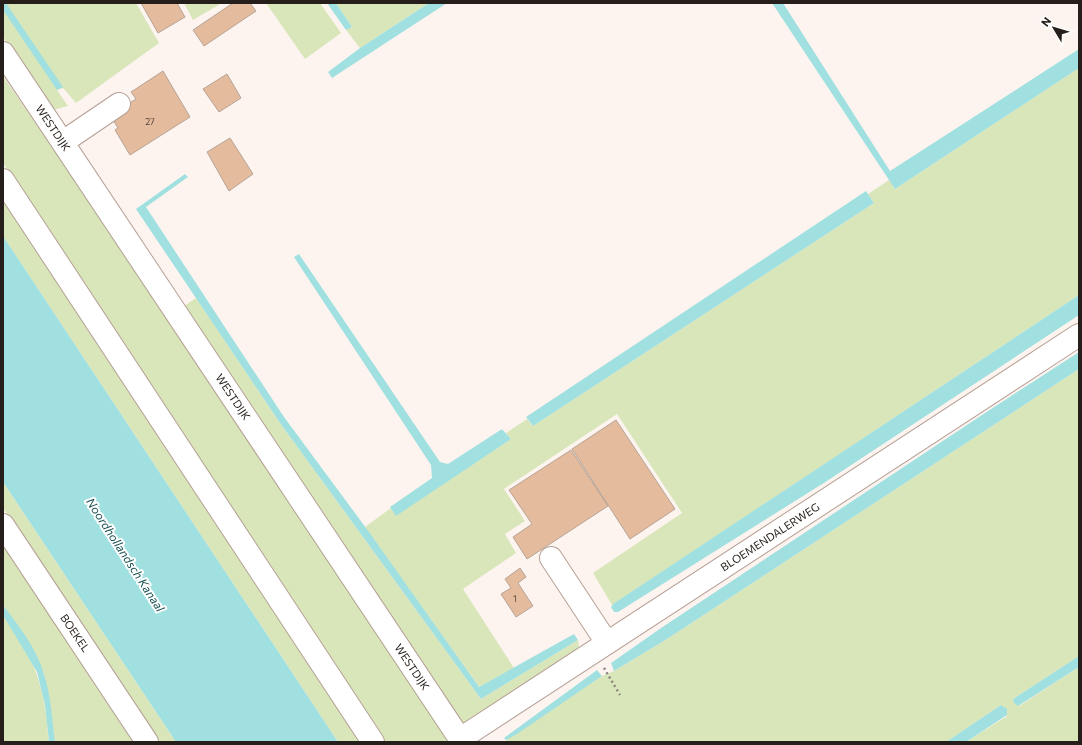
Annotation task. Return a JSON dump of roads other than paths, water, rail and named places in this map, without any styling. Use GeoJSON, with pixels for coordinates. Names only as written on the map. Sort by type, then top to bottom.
{"type":"FeatureCollection","features":[{"type":"Feature","properties":{"kind":"street","name":"WESTDIJK"},"geometry":{"type":"LineString","coordinates":[[3,53],[461,740]]}},
{"type":"Feature","properties":{"kind":"street"},"geometry":{"type":"LineString","coordinates":[[63,142],[119,104]]}},
{"type":"Feature","properties":{"kind":"street"},"geometry":{"type":"LineString","coordinates":[[3,180],[373,742]]}},
{"type":"Feature","properties":{"kind":"street","name":"BLOEMENDALERWEG"},"geometry":{"type":"LineString","coordinates":[[461,740],[600,647],[1079,336]]}},
{"type":"Feature","properties":{"kind":"street","name":"BOEKEL"},"geometry":{"type":"LineString","coordinates":[[4,528],[147,742]]}},
{"type":"Feature","properties":{"kind":"street"},"geometry":{"type":"LineString","coordinates":[[551,558],[600,647]]}},
{"type":"Feature","properties":{"kind":"water"},"geometry":{"type":"Polygon","coordinates":[[[3,3],[6,3],[63,87],[57,90],[3,10],[3,3]]]}},
{"type":"Feature","properties":{"kind":"water"},"geometry":{"type":"Polygon","coordinates":[[[327,3],[336,3],[352,27],[346,30],[327,3]]]}},
{"type":"Feature","properties":{"kind":"water"},"geometry":{"type":"Polygon","coordinates":[[[429,3],[447,3],[332,78],[328,72],[360,48],[429,3]]]}},
{"type":"Feature","properties":{"kind":"water"},"geometry":{"type":"Polygon","coordinates":[[[772,3],[783,3],[890,171],[1079,49],[1079,68],[895,189],[772,3]]]}},
{"type":"Feature","properties":{"kind":"water"},"geometry":{"type":"Polygon","coordinates":[[[185,174],[188,177],[146,207],[284,417],[369,532],[479,687],[574,634],[578,640],[481,699],[280,423],[136,209],[185,174]]]}},
{"type":"Feature","properties":{"kind":"water"},"geometry":{"type":"Polygon","coordinates":[[[866,191],[874,203],[533,426],[526,417],[866,191]]]}},
{"type":"Feature","properties":{"kind":"water","name":"Noordhollandsch Kanaal"},"geometry":{"type":"Polygon","coordinates":[[[3,236],[338,742],[176,742],[3,482],[3,236]]]}},
{"type":"Feature","properties":{"kind":"water"},"geometry":{"type":"Polygon","coordinates":[[[299,254],[440,462],[448,464],[502,429],[511,439],[396,516],[390,507],[432,478],[431,465],[294,257],[299,254]]]}},
{"type":"Feature","properties":{"kind":"water"},"geometry":{"type":"Polygon","coordinates":[[[1079,295],[1079,315],[827,481],[618,612],[614,612],[611,607],[613,604],[1079,295]]]}},
{"type":"Feature","properties":{"kind":"water"},"geometry":{"type":"Polygon","coordinates":[[[1079,352],[1079,369],[667,639],[614,671],[611,663],[661,628],[1079,352]]]}},
{"type":"Feature","properties":{"kind":"water"},"geometry":{"type":"Polygon","coordinates":[[[3,605],[27,638],[41,665],[48,691],[55,742],[49,742],[45,705],[37,672],[3,615],[3,605]]]}},
{"type":"Feature","properties":{"kind":"water"},"geometry":{"type":"Polygon","coordinates":[[[1079,656],[1079,667],[1018,706],[1014,703],[1013,699],[1079,656]]]}},
{"type":"Feature","properties":{"kind":"water"},"geometry":{"type":"Polygon","coordinates":[[[597,670],[602,676],[517,734],[506,740],[504,738],[597,670]]]}},
{"type":"Feature","properties":{"kind":"water"},"geometry":{"type":"Polygon","coordinates":[[[1001,705],[1007,709],[1007,715],[966,742],[946,742],[1001,705]]]}}]}
